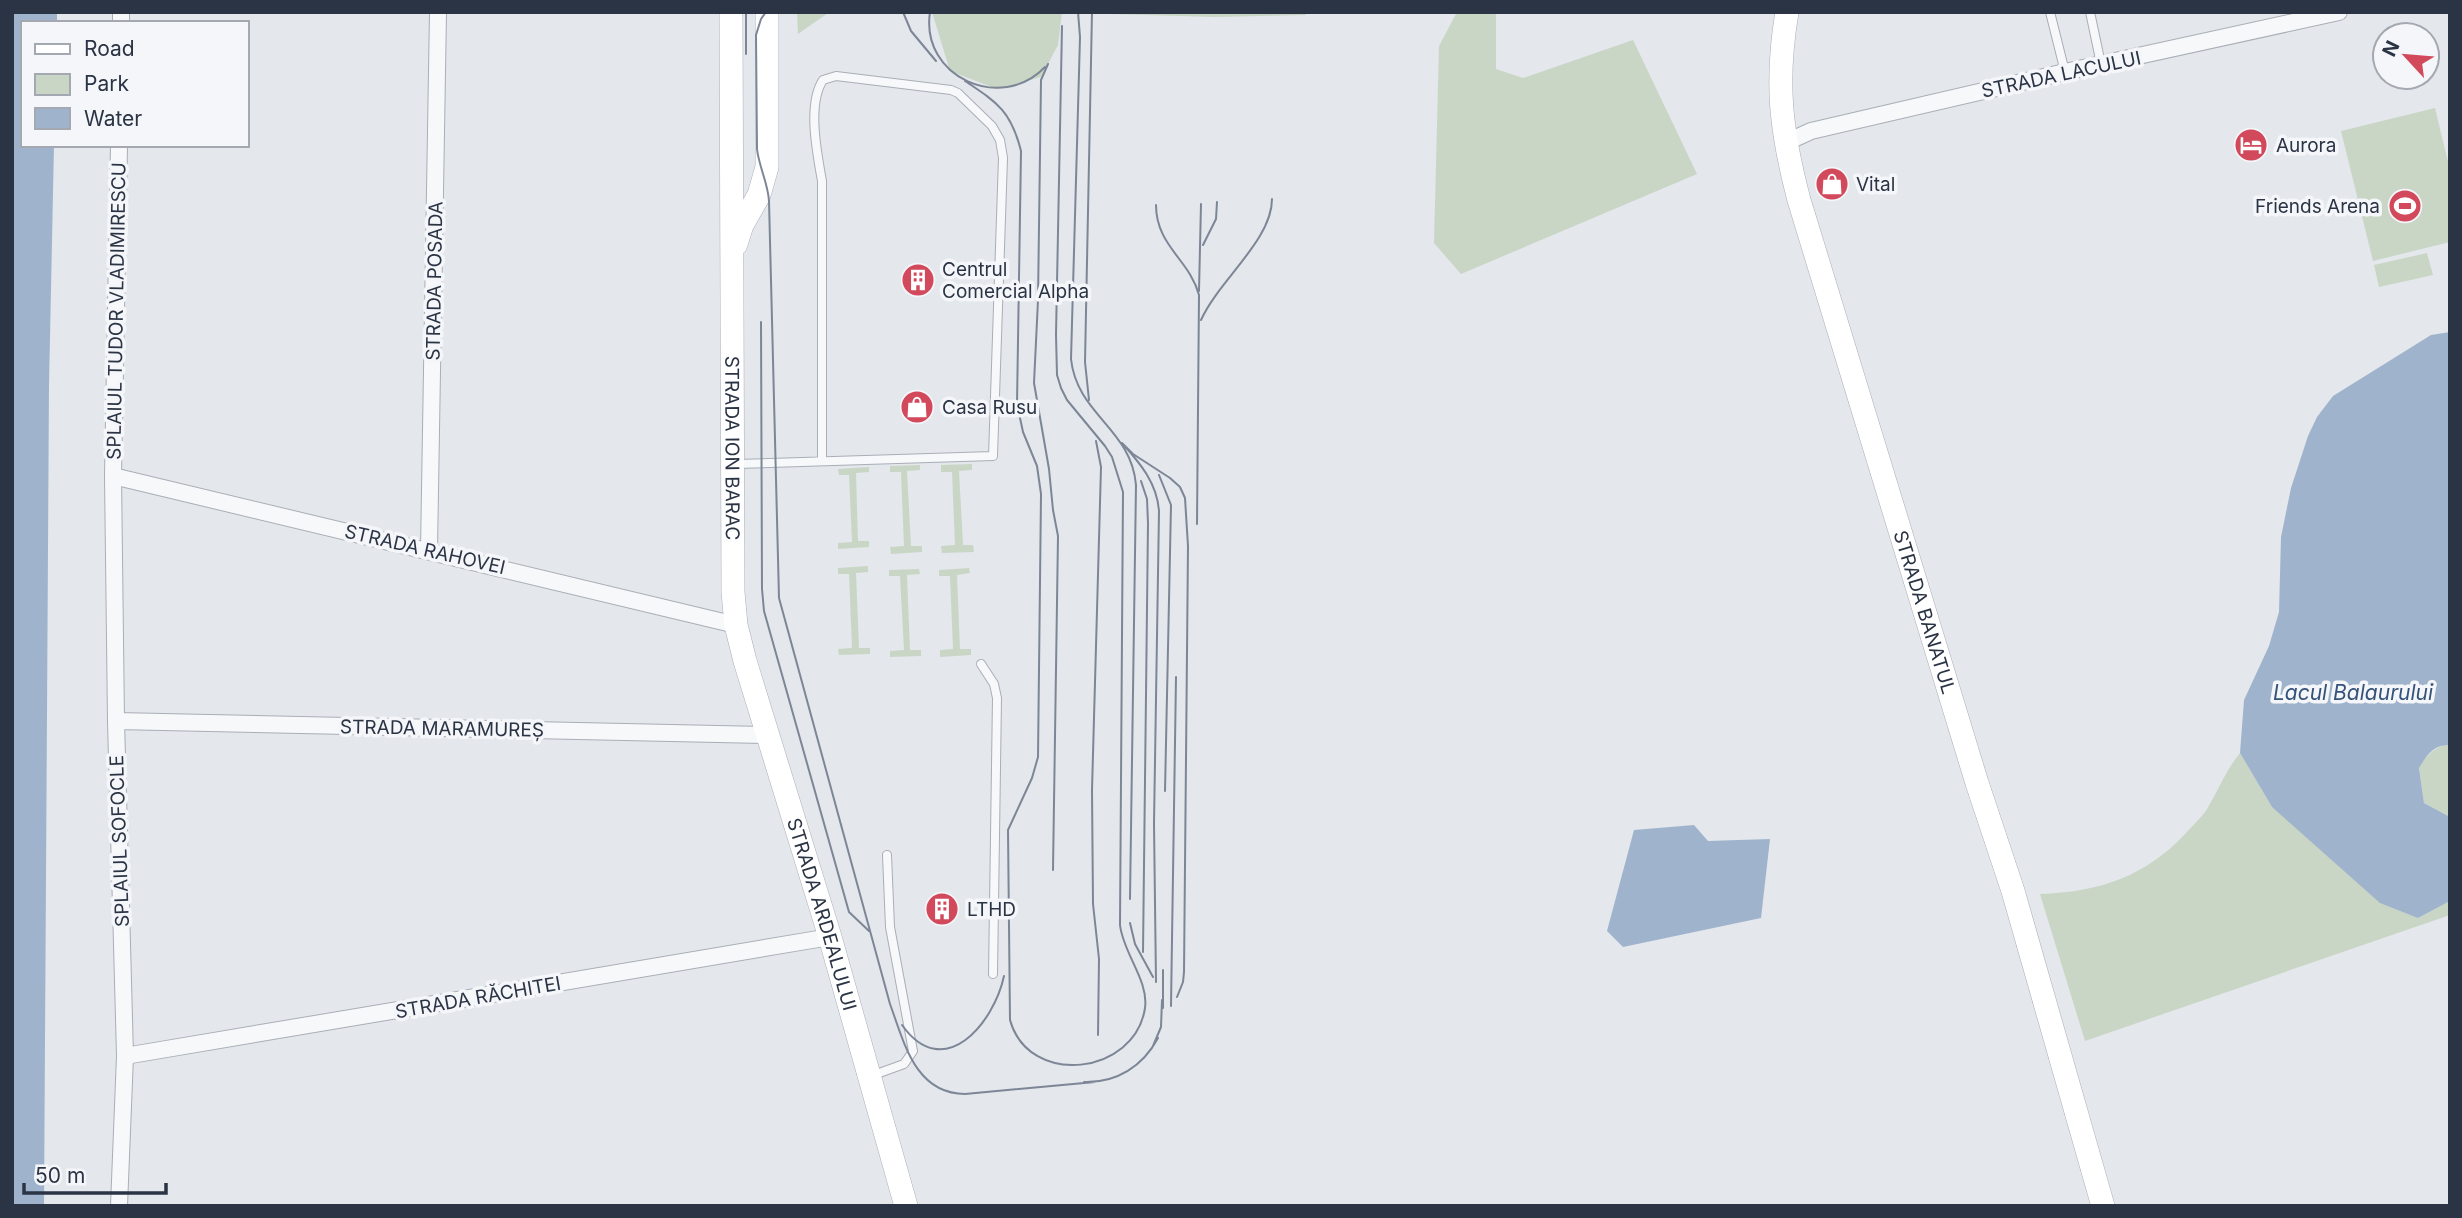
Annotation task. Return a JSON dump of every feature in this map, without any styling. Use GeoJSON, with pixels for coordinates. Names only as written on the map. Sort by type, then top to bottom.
{"type":"FeatureCollection","features":[{"type":"Feature","properties":{"kind":"street","name":"STRADA POSADA"},"geometry":{"type":"LineString","coordinates":[[429,550],[438,12]]}},
{"type":"Feature","properties":{"kind":"street","name":"STRADA ION BARAC"},"geometry":{"type":"LineString","coordinates":[[731,12],[733,592],[736,625]]}},
{"type":"Feature","properties":{"kind":"street","name":"STRADA ION BARAC"},"geometry":{"type":"LineString","coordinates":[[733,271],[738,236],[759,195],[767,167],[767,12]]}},
{"type":"Feature","properties":{"kind":"street","name":"STRADA BANATUL"},"geometry":{"type":"LineString","coordinates":[[1787,12],[1779,82],[1785,143],[1799,200],[1973,770],[2014,891],[2103,1206]]}},
{"type":"Feature","properties":{"kind":"street","name":"STRADA LACULUI"},"geometry":{"type":"LineString","coordinates":[[1785,143],[1811,131],[2339,12]]}},
{"type":"Feature","properties":{"kind":"street","name":"SPLAIUL TUDOR VLADIMIRESCU"},"geometry":{"type":"LineString","coordinates":[[113,476],[119,147]]}},
{"type":"Feature","properties":{"kind":"street","name":"STRADA RAHOVEI"},"geometry":{"type":"LineString","coordinates":[[113,476],[736,625]]}},
{"type":"Feature","properties":{"kind":"street","name":"SPLAIUL SOFOCLE"},"geometry":{"type":"LineString","coordinates":[[113,476],[125,1056],[119,1206]]}},
{"type":"Feature","properties":{"kind":"street","name":"STRADA ARDEALULUI"},"geometry":{"type":"LineString","coordinates":[[736,625],[830,937],[906,1206]]}},
{"type":"Feature","properties":{"kind":"street","name":"STRADA MARAMUREȘ"},"geometry":{"type":"LineString","coordinates":[[116,721],[768,735]]}},
{"type":"Feature","properties":{"kind":"street","name":"STRADA RĂCHITEI"},"geometry":{"type":"LineString","coordinates":[[125,1056],[830,937]]}},
{"type":"Feature","properties":{"kind":"lane"},"geometry":{"type":"LineString","coordinates":[[2050,12],[2064,72]]}},
{"type":"Feature","properties":{"kind":"lane"},"geometry":{"type":"LineString","coordinates":[[2090,12],[2101,64]]}},
{"type":"Feature","properties":{"kind":"lane"},"geometry":{"type":"LineString","coordinates":[[733,464],[822,459],[993,456],[1003,158],[1000,140],[992,126],[976,109],[951,90],[836,76],[823,80],[817,89],[815,140],[822,181],[822,459]]}},
{"type":"Feature","properties":{"kind":"lane"},"geometry":{"type":"LineString","coordinates":[[981,664],[996,688],[997,698],[993,974]]}},
{"type":"Feature","properties":{"kind":"lane"},"geometry":{"type":"LineString","coordinates":[[869,1077],[904,1064],[914,1051],[890,927],[887,855]]}},
{"type":"Feature","properties":{"kind":"green space"},"geometry":{"type":"Polygon","coordinates":[[[797,12],[833,12],[798,34],[797,12]]]}},
{"type":"Feature","properties":{"kind":"green space"},"geometry":{"type":"Polygon","coordinates":[[[932,12],[1062,12],[1058,45],[1041,77],[997,89],[950,71],[932,12]]]}},
{"type":"Feature","properties":{"kind":"green space"},"geometry":{"type":"Polygon","coordinates":[[[1110,12],[1306,12],[1306,15],[1215,17],[1110,12]]]}},
{"type":"Feature","properties":{"kind":"green space"},"geometry":{"type":"Polygon","coordinates":[[[1457,12],[1496,12],[1496,69],[1523,78],[1633,40],[1697,174],[1461,274],[1434,243],[1439,46],[1457,12]]]}},
{"type":"Feature","properties":{"kind":"green space","name":"Friends Arena"},"geometry":{"type":"Polygon","coordinates":[[[2435,108],[2450,170],[2450,242],[2373,261],[2341,131],[2435,108]]]}},
{"type":"Feature","properties":{"kind":"green space"},"geometry":{"type":"Polygon","coordinates":[[[2427,253],[2433,275],[2379,287],[2374,265],[2427,253]]]}},
{"type":"Feature","properties":{"kind":"green space"},"geometry":{"type":"Polygon","coordinates":[[[972,464],[972,470],[959,471],[963,545],[973,545],[974,552],[942,553],[941,546],[955,545],[952,472],[941,472],[941,465],[972,464]]]}},
{"type":"Feature","properties":{"kind":"green space"},"geometry":{"type":"Polygon","coordinates":[[[920,465],[920,470],[907,471],[911,546],[922,546],[922,552],[891,554],[890,547],[904,546],[901,472],[890,472],[890,466],[920,465]]]}},
{"type":"Feature","properties":{"kind":"green space"},"geometry":{"type":"Polygon","coordinates":[[[869,467],[869,472],[856,473],[858,541],[869,541],[869,547],[838,549],[838,543],[852,542],[849,475],[839,475],[838,469],[869,467]]]}},
{"type":"Feature","properties":{"kind":"green space"},"geometry":{"type":"Polygon","coordinates":[[[868,566],[868,572],[856,573],[859,648],[870,648],[870,654],[839,655],[838,649],[852,648],[849,574],[838,574],[838,568],[868,566]]]}},
{"type":"Feature","properties":{"kind":"green space"},"geometry":{"type":"Polygon","coordinates":[[[969,568],[970,573],[957,575],[960,649],[971,649],[971,655],[940,657],[940,650],[953,649],[950,576],[939,576],[939,570],[969,568]]]}},
{"type":"Feature","properties":{"kind":"green space"},"geometry":{"type":"Polygon","coordinates":[[[919,569],[920,574],[907,575],[910,650],[921,650],[921,656],[890,657],[890,651],[904,650],[900,576],[889,576],[889,570],[919,569]]]}},
{"type":"Feature","properties":{"kind":"green space"},"geometry":{"type":"Polygon","coordinates":[[[2448,744],[2450,817],[2424,803],[2419,767],[2431,752],[2448,744]]]}},
{"type":"Feature","properties":{"kind":"green space"},"geometry":{"type":"Polygon","coordinates":[[[2240,753],[2272,807],[2418,918],[2450,901],[2450,915],[2085,1041],[2040,894],[2062,893],[2101,885],[2120,879],[2154,861],[2203,815],[2240,753]]]}},
{"type":"Feature","properties":{"kind":"water"},"geometry":{"type":"Polygon","coordinates":[[[12,12],[57,12],[57,21],[21,21],[21,147],[54,147],[49,386],[44,1206],[12,1206],[12,12]]]}},
{"type":"Feature","properties":{"kind":"water","name":"Lacul Balaurului"},"geometry":{"type":"Polygon","coordinates":[[[2450,332],[2450,745],[2435,748],[2419,768],[2424,803],[2450,817],[2450,901],[2418,918],[2380,903],[2272,807],[2240,753],[2244,700],[2269,646],[2279,612],[2281,537],[2291,488],[2317,417],[2333,396],[2431,335],[2450,332]]]}},
{"type":"Feature","properties":{"kind":"water"},"geometry":{"type":"Polygon","coordinates":[[[1694,825],[1708,841],[1770,839],[1761,918],[1623,947],[1607,931],[1634,830],[1694,825]]]}},
{"type":"Feature","properties":{"kind":"ferry route"},"geometry":{"type":"LineString","coordinates":[[12,181],[13,12]]}},
{"type":"Feature","properties":{"kind":"tram line"},"geometry":{"type":"LineString","coordinates":[[746,12],[746,54]]}},
{"type":"Feature","properties":{"kind":"tram line"},"geometry":{"type":"LineString","coordinates":[[766,12],[756,35],[757,149],[769,201],[779,598],[890,1004],[914,1063],[923,1076],[948,1092],[965,1094],[1095,1082]]}},
{"type":"Feature","properties":{"kind":"tram line"},"geometry":{"type":"LineString","coordinates":[[903,12],[911,31],[936,61]]}},
{"type":"Feature","properties":{"kind":"tram line"},"geometry":{"type":"LineString","coordinates":[[930,12],[930,35],[938,54],[950,70],[967,81],[987,87],[1007,87],[1027,81],[1045,67]]}},
{"type":"Feature","properties":{"kind":"tram line"},"geometry":{"type":"LineString","coordinates":[[1078,12],[1080,37],[1071,359],[1075,378],[1083,394],[1125,449],[1136,485],[1130,899]]}},
{"type":"Feature","properties":{"kind":"tram line"},"geometry":{"type":"LineString","coordinates":[[1089,400],[1085,362],[1092,12]]}},
{"type":"Feature","properties":{"kind":"tram line"},"geometry":{"type":"LineString","coordinates":[[965,81],[1002,109],[1013,126],[1021,151],[1017,404],[1023,432],[1037,466],[1041,494],[1038,757],[1032,778],[1008,830],[1010,1020],[1021,1042],[1038,1056],[1058,1064],[1081,1065],[1103,1059],[1122,1048],[1137,1031],[1145,1008],[1145,998],[1120,925],[1123,492],[1112,457],[1067,400],[1057,375],[1062,26]]}},
{"type":"Feature","properties":{"kind":"tram line"},"geometry":{"type":"LineString","coordinates":[[1048,64],[1041,80],[1034,383],[1058,536],[1053,870]]}},
{"type":"Feature","properties":{"kind":"tram line"},"geometry":{"type":"LineString","coordinates":[[1201,320],[1263,230],[1270,214],[1272,199]]}},
{"type":"Feature","properties":{"kind":"tram line"},"geometry":{"type":"LineString","coordinates":[[1203,245],[1216,219],[1217,202]]}},
{"type":"Feature","properties":{"kind":"tram line"},"geometry":{"type":"LineString","coordinates":[[1199,291],[1201,204]]}},
{"type":"Feature","properties":{"kind":"tram line"},"geometry":{"type":"LineString","coordinates":[[1156,205],[1161,231],[1195,283],[1199,295],[1197,524]]}},
{"type":"Feature","properties":{"kind":"tram line"},"geometry":{"type":"LineString","coordinates":[[761,322],[764,611],[849,912],[869,931]]}},
{"type":"Feature","properties":{"kind":"tram line"},"geometry":{"type":"LineString","coordinates":[[1096,441],[1101,467],[1092,790],[1093,904],[1099,959],[1098,1035]]}},
{"type":"Feature","properties":{"kind":"tram line"},"geometry":{"type":"LineString","coordinates":[[1156,982],[1154,824],[1159,511],[1151,482],[1122,443],[1133,454],[1170,478],[1180,487],[1185,498],[1188,546],[1184,972],[1177,997]]}},
{"type":"Feature","properties":{"kind":"tram line"},"geometry":{"type":"LineString","coordinates":[[1159,475],[1171,505],[1165,791]]}},
{"type":"Feature","properties":{"kind":"tram line"},"geometry":{"type":"LineString","coordinates":[[1141,481],[1147,499],[1148,523],[1143,952]]}},
{"type":"Feature","properties":{"kind":"tram line"},"geometry":{"type":"LineString","coordinates":[[1171,1006],[1176,677]]}},
{"type":"Feature","properties":{"kind":"tram line"},"geometry":{"type":"LineString","coordinates":[[1130,923],[1135,944],[1153,977]]}},
{"type":"Feature","properties":{"kind":"tram line"},"geometry":{"type":"LineString","coordinates":[[1163,970],[1163,1008]]}},
{"type":"Feature","properties":{"kind":"tram line"},"geometry":{"type":"LineString","coordinates":[[902,1025],[918,1042],[934,1049],[950,1048],[965,1040],[978,1028],[990,1012],[1004,976]]}},
{"type":"Feature","properties":{"kind":"tram line"},"geometry":{"type":"LineString","coordinates":[[1153,1046],[1161,1027],[1162,1000]]}},
{"type":"Feature","properties":{"kind":"tram line"},"geometry":{"type":"LineString","coordinates":[[1084,1082],[1096,1082],[1128,1071],[1145,1057],[1158,1038]]}},
{"type":"Feature","properties":{"kind":"place","name":"Aurora"},"geometry":{"type":"Point","coordinates":[2251,145]}},
{"type":"Feature","properties":{"kind":"place","name":"Vital"},"geometry":{"type":"Point","coordinates":[1832,184]}},
{"type":"Feature","properties":{"kind":"place","name":"Friends Arena"},"geometry":{"type":"Point","coordinates":[2405,206]}},
{"type":"Feature","properties":{"kind":"place","name":"Centrul Comercial Alpha"},"geometry":{"type":"Point","coordinates":[918,280]}},
{"type":"Feature","properties":{"kind":"place","name":"Casa Rusu"},"geometry":{"type":"Point","coordinates":[917,407]}},
{"type":"Feature","properties":{"kind":"place","name":"LTHD"},"geometry":{"type":"Point","coordinates":[942,909]}}]}
